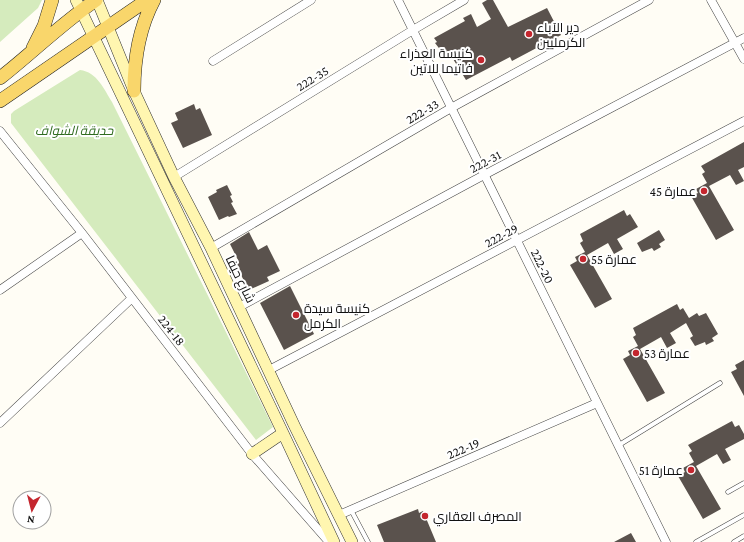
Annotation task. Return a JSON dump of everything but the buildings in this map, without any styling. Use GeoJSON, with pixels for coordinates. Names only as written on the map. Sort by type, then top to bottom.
{"type":"FeatureCollection","features":[{"type":"Feature","properties":{"kind":"main road"},"geometry":{"type":"LineString","coordinates":[[30,54],[44,26],[52,0]]}},
{"type":"Feature","properties":{"kind":"main road"},"geometry":{"type":"LineString","coordinates":[[0,78],[30,54],[78,5],[96,0]]}},
{"type":"Feature","properties":{"kind":"main road","name":"شارع حيفا"},"geometry":{"type":"LineString","coordinates":[[96,0],[134,91],[174,177],[211,248],[352,542]]}},
{"type":"Feature","properties":{"kind":"main road"},"geometry":{"type":"LineString","coordinates":[[0,101],[147,0]]}},
{"type":"Feature","properties":{"kind":"main road"},"geometry":{"type":"LineString","coordinates":[[134,91],[134,74],[139,43],[146,17],[154,0]]}},
{"type":"Feature","properties":{"kind":"main road"},"geometry":{"type":"LineString","coordinates":[[78,5],[334,542]]}},
{"type":"Feature","properties":{"kind":"main road"},"geometry":{"type":"LineString","coordinates":[[252,454],[283,433]]}},
{"type":"Feature","properties":{"kind":"street"},"geometry":{"type":"LineString","coordinates":[[213,61],[311,0]]}},
{"type":"Feature","properties":{"kind":"street","name":"222-20"},"geometry":{"type":"LineString","coordinates":[[398,0],[666,542]]}},
{"type":"Feature","properties":{"kind":"street","name":"222-35"},"geometry":{"type":"LineString","coordinates":[[174,177],[464,0]]}},
{"type":"Feature","properties":{"kind":"street","name":"222-33"},"geometry":{"type":"LineString","coordinates":[[211,248],[451,108],[649,0]]}},
{"type":"Feature","properties":{"kind":"street"},"geometry":{"type":"LineString","coordinates":[[711,0],[744,59]]}},
{"type":"Feature","properties":{"kind":"street","name":"222-31"},"geometry":{"type":"LineString","coordinates":[[239,307],[484,175],[744,38]]}},
{"type":"Feature","properties":{"kind":"street","name":"222-29"},"geometry":{"type":"LineString","coordinates":[[269,370],[744,121]]}},
{"type":"Feature","properties":{"kind":"street","name":"224-18"},"geometry":{"type":"LineString","coordinates":[[0,131],[82,233],[252,454],[329,542]]}},
{"type":"Feature","properties":{"kind":"street"},"geometry":{"type":"LineString","coordinates":[[0,290],[82,233]]}},
{"type":"Feature","properties":{"kind":"street"},"geometry":{"type":"LineString","coordinates":[[0,424],[132,298]]}},
{"type":"Feature","properties":{"kind":"street","name":"222-19"},"geometry":{"type":"LineString","coordinates":[[339,515],[597,403]]}},
{"type":"Feature","properties":{"kind":"lane"},"geometry":{"type":"LineString","coordinates":[[618,446],[720,383]]}},
{"type":"Feature","properties":{"kind":"lane"},"geometry":{"type":"LineString","coordinates":[[728,492],[744,483]]}},
{"type":"Feature","properties":{"kind":"lane"},"geometry":{"type":"LineString","coordinates":[[351,510],[368,542]]}},
{"type":"Feature","properties":{"kind":"lane"},"geometry":{"type":"LineString","coordinates":[[696,542],[744,515]]}},
{"type":"Feature","properties":{"kind":"lane"},"geometry":{"type":"LineString","coordinates":[[734,542],[744,536]]}},
{"type":"Feature","properties":{"kind":"lane"},"geometry":{"type":"LineString","coordinates":[[703,538],[706,542]]}},
{"type":"Feature","properties":{"kind":"green space"},"geometry":{"type":"Polygon","coordinates":[[[0,0],[42,0],[38,8],[0,42],[0,0]]]}},
{"type":"Feature","properties":{"kind":"green space","name":"حديقة الشواف"},"geometry":{"type":"Polygon","coordinates":[[[80,70],[91,74],[99,82],[112,102],[273,427],[256,440],[11,123],[11,114],[14,111],[80,70]]]}},
{"type":"Feature","properties":{"kind":"place","name":"دير الآباء الكرمليين"},"geometry":{"type":"Point","coordinates":[529,34]}},
{"type":"Feature","properties":{"kind":"place","name":"كنيسة العذراء فاتيما للاتين"},"geometry":{"type":"Point","coordinates":[481,60]}},
{"type":"Feature","properties":{"kind":"place","name":"عمارة 45"},"geometry":{"type":"Point","coordinates":[704,191]}},
{"type":"Feature","properties":{"kind":"place","name":"عمارة 55"},"geometry":{"type":"Point","coordinates":[583,259]}},
{"type":"Feature","properties":{"kind":"place","name":"كنيسة سيدة الكرمل"},"geometry":{"type":"Point","coordinates":[296,315]}},
{"type":"Feature","properties":{"kind":"place","name":"عمارة 53"},"geometry":{"type":"Point","coordinates":[636,353]}},
{"type":"Feature","properties":{"kind":"place","name":"عمارة 51"},"geometry":{"type":"Point","coordinates":[691,470]}},
{"type":"Feature","properties":{"kind":"place","name":"المصرف العقاري"},"geometry":{"type":"Point","coordinates":[425,516]}}]}
